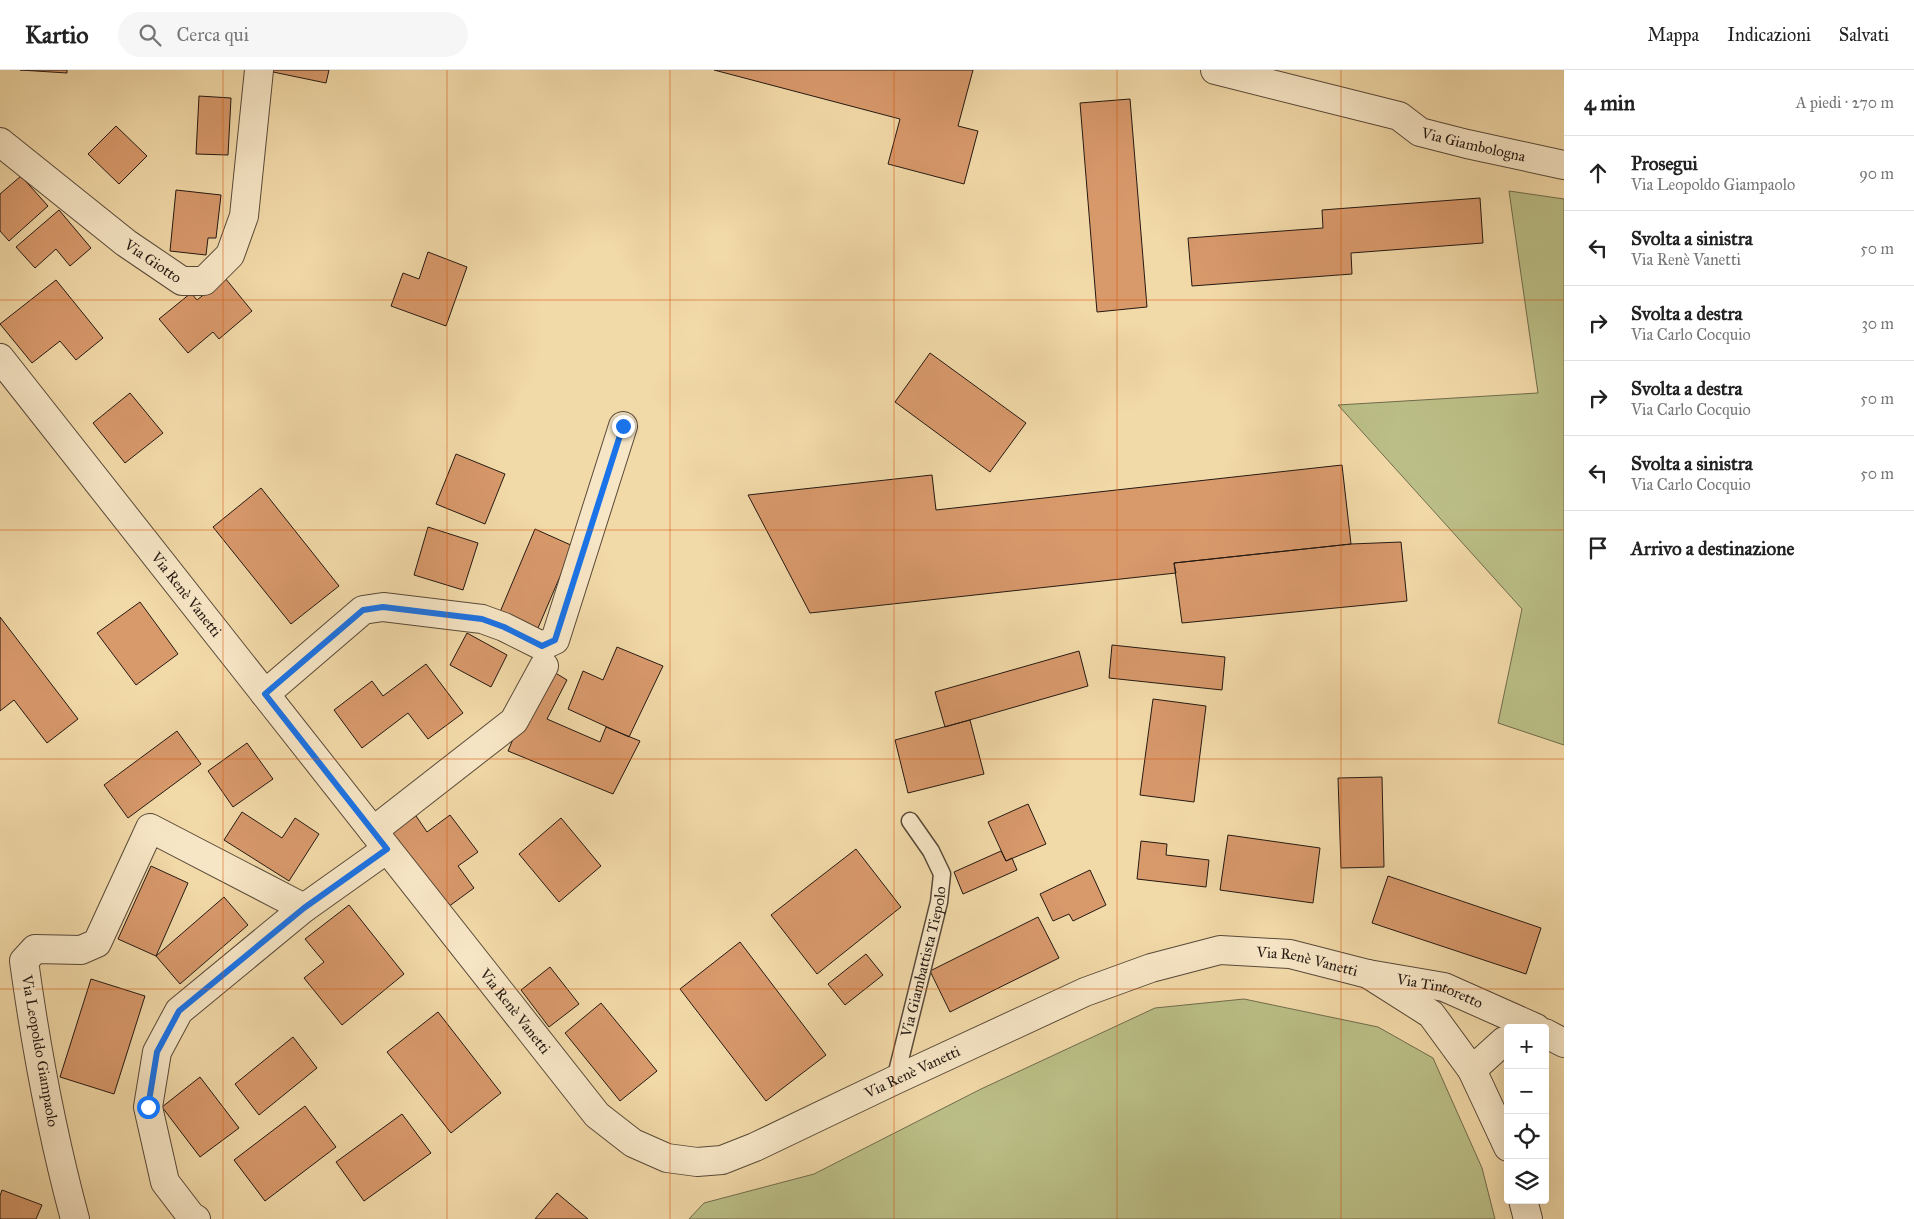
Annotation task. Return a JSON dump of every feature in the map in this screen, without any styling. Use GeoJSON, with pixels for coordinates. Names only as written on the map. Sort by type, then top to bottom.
{"type":"FeatureCollection","features":[{"type":"Feature","properties":{"kind":"street","name":"Via Giotto"},"geometry":{"type":"LineString","coordinates":[[0,142],[126,243],[182,281],[204,282],[230,255],[244,216],[259,70]]}},
{"type":"Feature","properties":{"kind":"street","name":"Via Giambologna"},"geometry":{"type":"LineString","coordinates":[[1214,70],[1399,116],[1420,132],[1467,144],[1564,164]]}},
{"type":"Feature","properties":{"kind":"street","name":"Via Renè Vanetti"},"geometry":{"type":"LineString","coordinates":[[0,358],[598,1115],[633,1143],[667,1158],[697,1162],[722,1160],[755,1148],[895,1080],[1085,992],[1151,968],[1220,950],[1290,954],[1368,974],[1431,1014],[1472,1070],[1504,1138]]}},
{"type":"Feature","properties":{"kind":"street"},"geometry":{"type":"LineString","coordinates":[[265,694],[363,610],[383,607],[482,619],[504,627],[542,646],[555,640],[623,426]]}},
{"type":"Feature","properties":{"kind":"street"},"geometry":{"type":"LineString","coordinates":[[196,1219],[191,1216],[165,1182],[148,1107],[157,1052],[179,1011],[304,908],[514,721],[544,666]]}},
{"type":"Feature","properties":{"kind":"street","name":"Via Leopoldo Giampaolo"},"geometry":{"type":"LineString","coordinates":[[75,1219],[45,1093],[32,1021],[24,961],[35,949],[81,950],[97,942],[150,828],[304,908]]}},
{"type":"Feature","properties":{"kind":"street","name":"Via Tintoretto"},"geometry":{"type":"LineString","coordinates":[[1368,974],[1444,987],[1527,1024]]}},
{"type":"Feature","properties":{"kind":"street"},"geometry":{"type":"LineString","coordinates":[[1549,1035],[1564,1043]]}},
{"type":"Feature","properties":{"kind":"street"},"geometry":{"type":"LineString","coordinates":[[1472,1070],[1504,1041]]}},
{"type":"Feature","properties":{"kind":"street"},"geometry":{"type":"LineString","coordinates":[[1524,1204],[1528,1219]]}},
{"type":"Feature","properties":{"kind":"lane","name":"Via Giambattista Tiepolo"},"geometry":{"type":"LineString","coordinates":[[895,1080],[939,902],[942,874],[931,851],[910,820]]}},
{"type":"Feature","properties":{"kind":"green space"},"geometry":{"type":"Polygon","coordinates":[[[1509,191],[1564,199],[1564,745],[1498,723],[1522,609],[1338,405],[1538,393],[1509,191]]]}},
{"type":"Feature","properties":{"kind":"green space"},"geometry":{"type":"Polygon","coordinates":[[[1244,999],[1378,1027],[1433,1058],[1482,1168],[1495,1219],[689,1219],[704,1203],[814,1174],[981,1089],[1155,1008],[1244,999]]]}},
{"type":"Feature","properties":{"kind":"building"},"geometry":{"type":"Polygon","coordinates":[[[20,70],[67,70],[67,73],[20,70]]]}},
{"type":"Feature","properties":{"kind":"building"},"geometry":{"type":"Polygon","coordinates":[[[273,70],[329,70],[326,83],[273,72],[273,70]]]}},
{"type":"Feature","properties":{"kind":"building"},"geometry":{"type":"Polygon","coordinates":[[[714,70],[973,70],[958,126],[978,131],[964,184],[888,164],[900,119],[714,70]]]}},
{"type":"Feature","properties":{"kind":"building"},"geometry":{"type":"Polygon","coordinates":[[[199,96],[231,98],[228,155],[196,154],[199,96]]]}},
{"type":"Feature","properties":{"kind":"building"},"geometry":{"type":"Polygon","coordinates":[[[1130,99],[1147,307],[1097,312],[1080,103],[1130,99]]]}},
{"type":"Feature","properties":{"kind":"building"},"geometry":{"type":"Polygon","coordinates":[[[116,126],[147,156],[119,184],[88,154],[116,126]]]}},
{"type":"Feature","properties":{"kind":"building"},"geometry":{"type":"Polygon","coordinates":[[[21,176],[48,206],[9,241],[0,231],[0,194],[21,176]]]}},
{"type":"Feature","properties":{"kind":"building"},"geometry":{"type":"Polygon","coordinates":[[[176,190],[221,195],[216,238],[208,238],[206,255],[170,251],[176,190]]]}},
{"type":"Feature","properties":{"kind":"building"},"geometry":{"type":"Polygon","coordinates":[[[1480,198],[1483,243],[1351,253],[1352,274],[1192,286],[1188,238],[1323,228],[1322,210],[1480,198]]]}},
{"type":"Feature","properties":{"kind":"building"},"geometry":{"type":"Polygon","coordinates":[[[59,210],[91,248],[70,266],[56,249],[35,268],[16,247],[59,210]]]}},
{"type":"Feature","properties":{"kind":"building"},"geometry":{"type":"Polygon","coordinates":[[[428,252],[467,267],[446,326],[391,306],[403,273],[419,279],[428,252]]]}},
{"type":"Feature","properties":{"kind":"building"},"geometry":{"type":"Polygon","coordinates":[[[225,278],[252,311],[219,339],[213,332],[188,353],[159,319],[191,293],[197,300],[225,278]]]}},
{"type":"Feature","properties":{"kind":"building"},"geometry":{"type":"Polygon","coordinates":[[[56,280],[103,338],[76,360],[60,341],[32,363],[0,324],[56,280]]]}},
{"type":"Feature","properties":{"kind":"building"},"geometry":{"type":"Polygon","coordinates":[[[930,353],[1026,423],[990,472],[895,402],[930,353]]]}},
{"type":"Feature","properties":{"kind":"building"},"geometry":{"type":"Polygon","coordinates":[[[130,393],[163,433],[125,463],[93,423],[130,393]]]}},
{"type":"Feature","properties":{"kind":"building"},"geometry":{"type":"Polygon","coordinates":[[[456,454],[505,474],[485,524],[436,504],[456,454]]]}},
{"type":"Feature","properties":{"kind":"building"},"geometry":{"type":"Polygon","coordinates":[[[1342,465],[1351,544],[1174,563],[1176,573],[810,613],[748,495],[932,475],[936,510],[1342,465]]]}},
{"type":"Feature","properties":{"kind":"building"},"geometry":{"type":"Polygon","coordinates":[[[261,488],[339,586],[291,624],[213,527],[261,488]]]}},
{"type":"Feature","properties":{"kind":"building"},"geometry":{"type":"Polygon","coordinates":[[[428,527],[478,543],[463,590],[414,575],[428,527]]]}},
{"type":"Feature","properties":{"kind":"building"},"geometry":{"type":"Polygon","coordinates":[[[535,529],[573,546],[538,628],[500,612],[535,529]]]}},
{"type":"Feature","properties":{"kind":"building"},"geometry":{"type":"Polygon","coordinates":[[[1401,542],[1407,601],[1182,623],[1174,563],[1351,544],[1401,542]]]}},
{"type":"Feature","properties":{"kind":"building"},"geometry":{"type":"Polygon","coordinates":[[[140,602],[178,654],[136,685],[97,633],[140,602]]]}},
{"type":"Feature","properties":{"kind":"building"},"geometry":{"type":"Polygon","coordinates":[[[0,617],[78,719],[47,743],[14,700],[0,711],[0,617]]]}},
{"type":"Feature","properties":{"kind":"building"},"geometry":{"type":"Polygon","coordinates":[[[467,633],[507,655],[491,687],[450,665],[467,633]]]}},
{"type":"Feature","properties":{"kind":"building"},"geometry":{"type":"Polygon","coordinates":[[[1112,645],[1225,657],[1222,690],[1109,678],[1112,645]]]}},
{"type":"Feature","properties":{"kind":"building"},"geometry":{"type":"Polygon","coordinates":[[[617,647],[663,666],[629,737],[568,709],[583,671],[603,680],[617,647]]]}},
{"type":"Feature","properties":{"kind":"building"},"geometry":{"type":"Polygon","coordinates":[[[1079,651],[1088,686],[945,727],[935,692],[1079,651]]]}},
{"type":"Feature","properties":{"kind":"building"},"geometry":{"type":"Polygon","coordinates":[[[426,664],[463,713],[428,739],[408,713],[362,748],[334,710],[372,681],[383,696],[426,664]]]}},
{"type":"Feature","properties":{"kind":"building"},"geometry":{"type":"Polygon","coordinates":[[[544,666],[567,680],[547,719],[600,742],[606,727],[640,741],[613,794],[508,751],[544,666]]]}},
{"type":"Feature","properties":{"kind":"building"},"geometry":{"type":"Polygon","coordinates":[[[1153,699],[1206,706],[1194,802],[1140,795],[1153,699]]]}},
{"type":"Feature","properties":{"kind":"building"},"geometry":{"type":"Polygon","coordinates":[[[970,720],[984,774],[908,793],[895,740],[970,720]]]}},
{"type":"Feature","properties":{"kind":"building"},"geometry":{"type":"Polygon","coordinates":[[[177,731],[201,764],[128,818],[104,785],[177,731]]]}},
{"type":"Feature","properties":{"kind":"building"},"geometry":{"type":"Polygon","coordinates":[[[247,743],[273,779],[233,807],[208,771],[247,743]]]}},
{"type":"Feature","properties":{"kind":"building"},"geometry":{"type":"Polygon","coordinates":[[[1382,777],[1384,867],[1341,868],[1338,778],[1382,777]]]}},
{"type":"Feature","properties":{"kind":"building"},"geometry":{"type":"Polygon","coordinates":[[[1028,804],[1046,844],[1006,861],[988,822],[1028,804]]]}},
{"type":"Feature","properties":{"kind":"building"},"geometry":{"type":"Polygon","coordinates":[[[242,812],[282,838],[295,818],[319,834],[289,881],[224,840],[242,812]]]}},
{"type":"Feature","properties":{"kind":"building"},"geometry":{"type":"Polygon","coordinates":[[[414,813],[427,832],[450,815],[478,852],[458,866],[474,888],[448,907],[390,831],[414,813]]]}},
{"type":"Feature","properties":{"kind":"building"},"geometry":{"type":"Polygon","coordinates":[[[561,818],[601,866],[559,902],[519,854],[561,818]]]}},
{"type":"Feature","properties":{"kind":"building"},"geometry":{"type":"Polygon","coordinates":[[[1228,835],[1320,848],[1313,903],[1220,890],[1228,835]]]}},
{"type":"Feature","properties":{"kind":"building"},"geometry":{"type":"Polygon","coordinates":[[[1141,841],[1167,844],[1166,855],[1209,860],[1206,887],[1137,879],[1141,841]]]}},
{"type":"Feature","properties":{"kind":"building"},"geometry":{"type":"Polygon","coordinates":[[[856,849],[901,907],[817,974],[771,915],[856,849]]]}},
{"type":"Feature","properties":{"kind":"building"},"geometry":{"type":"Polygon","coordinates":[[[1001,851],[1006,861],[1012,858],[1017,870],[963,894],[954,872],[1001,851]]]}},
{"type":"Feature","properties":{"kind":"building"},"geometry":{"type":"Polygon","coordinates":[[[151,866],[188,883],[156,956],[118,939],[151,866]]]}},
{"type":"Feature","properties":{"kind":"building"},"geometry":{"type":"Polygon","coordinates":[[[1090,870],[1106,905],[1073,921],[1069,914],[1053,921],[1040,894],[1090,870]]]}},
{"type":"Feature","properties":{"kind":"building"},"geometry":{"type":"Polygon","coordinates":[[[1388,876],[1541,928],[1526,974],[1372,923],[1388,876]]]}},
{"type":"Feature","properties":{"kind":"building"},"geometry":{"type":"Polygon","coordinates":[[[224,897],[248,925],[180,984],[156,956],[224,897]]]}},
{"type":"Feature","properties":{"kind":"building"},"geometry":{"type":"Polygon","coordinates":[[[349,905],[404,974],[342,1025],[304,978],[324,962],[305,939],[349,905]]]}},
{"type":"Feature","properties":{"kind":"building"},"geometry":{"type":"Polygon","coordinates":[[[1038,917],[1059,958],[950,1012],[930,971],[1038,917]]]}},
{"type":"Feature","properties":{"kind":"building"},"geometry":{"type":"Polygon","coordinates":[[[740,942],[826,1055],[766,1101],[680,989],[740,942]]]}},
{"type":"Feature","properties":{"kind":"building"},"geometry":{"type":"Polygon","coordinates":[[[866,954],[883,975],[845,1005],[828,984],[866,954]]]}},
{"type":"Feature","properties":{"kind":"building"},"geometry":{"type":"Polygon","coordinates":[[[550,967],[579,1004],[549,1027],[521,990],[550,967]]]}},
{"type":"Feature","properties":{"kind":"building"},"geometry":{"type":"Polygon","coordinates":[[[91,979],[145,996],[114,1094],[60,1077],[91,979]]]}},
{"type":"Feature","properties":{"kind":"building"},"geometry":{"type":"Polygon","coordinates":[[[601,1003],[657,1071],[620,1101],[565,1033],[601,1003]]]}},
{"type":"Feature","properties":{"kind":"building"},"geometry":{"type":"Polygon","coordinates":[[[438,1012],[501,1093],[451,1133],[387,1052],[438,1012]]]}},
{"type":"Feature","properties":{"kind":"building"},"geometry":{"type":"Polygon","coordinates":[[[293,1037],[317,1068],[259,1115],[235,1084],[293,1037]]]}},
{"type":"Feature","properties":{"kind":"building"},"geometry":{"type":"Polygon","coordinates":[[[200,1077],[239,1128],[200,1157],[162,1107],[200,1077]]]}},
{"type":"Feature","properties":{"kind":"building"},"geometry":{"type":"Polygon","coordinates":[[[305,1106],[336,1147],[265,1201],[234,1160],[305,1106]]]}},
{"type":"Feature","properties":{"kind":"building"},"geometry":{"type":"Polygon","coordinates":[[[402,1114],[431,1153],[364,1201],[336,1162],[402,1114]]]}},
{"type":"Feature","properties":{"kind":"building"},"geometry":{"type":"Polygon","coordinates":[[[2,1190],[42,1205],[36,1219],[0,1219],[0,1196],[2,1190]]]}},
{"type":"Feature","properties":{"kind":"building"},"geometry":{"type":"Polygon","coordinates":[[[557,1193],[588,1219],[535,1219],[557,1193]]]}},
{"type":"Feature","properties":{"kind":"route"},"geometry":{"type":"LineString","coordinates":[[148,1107],[157,1052],[179,1011],[304,908],[387,849],[265,694],[363,610],[383,607],[482,619],[504,627],[542,646],[555,640],[623,426]]}}]}
